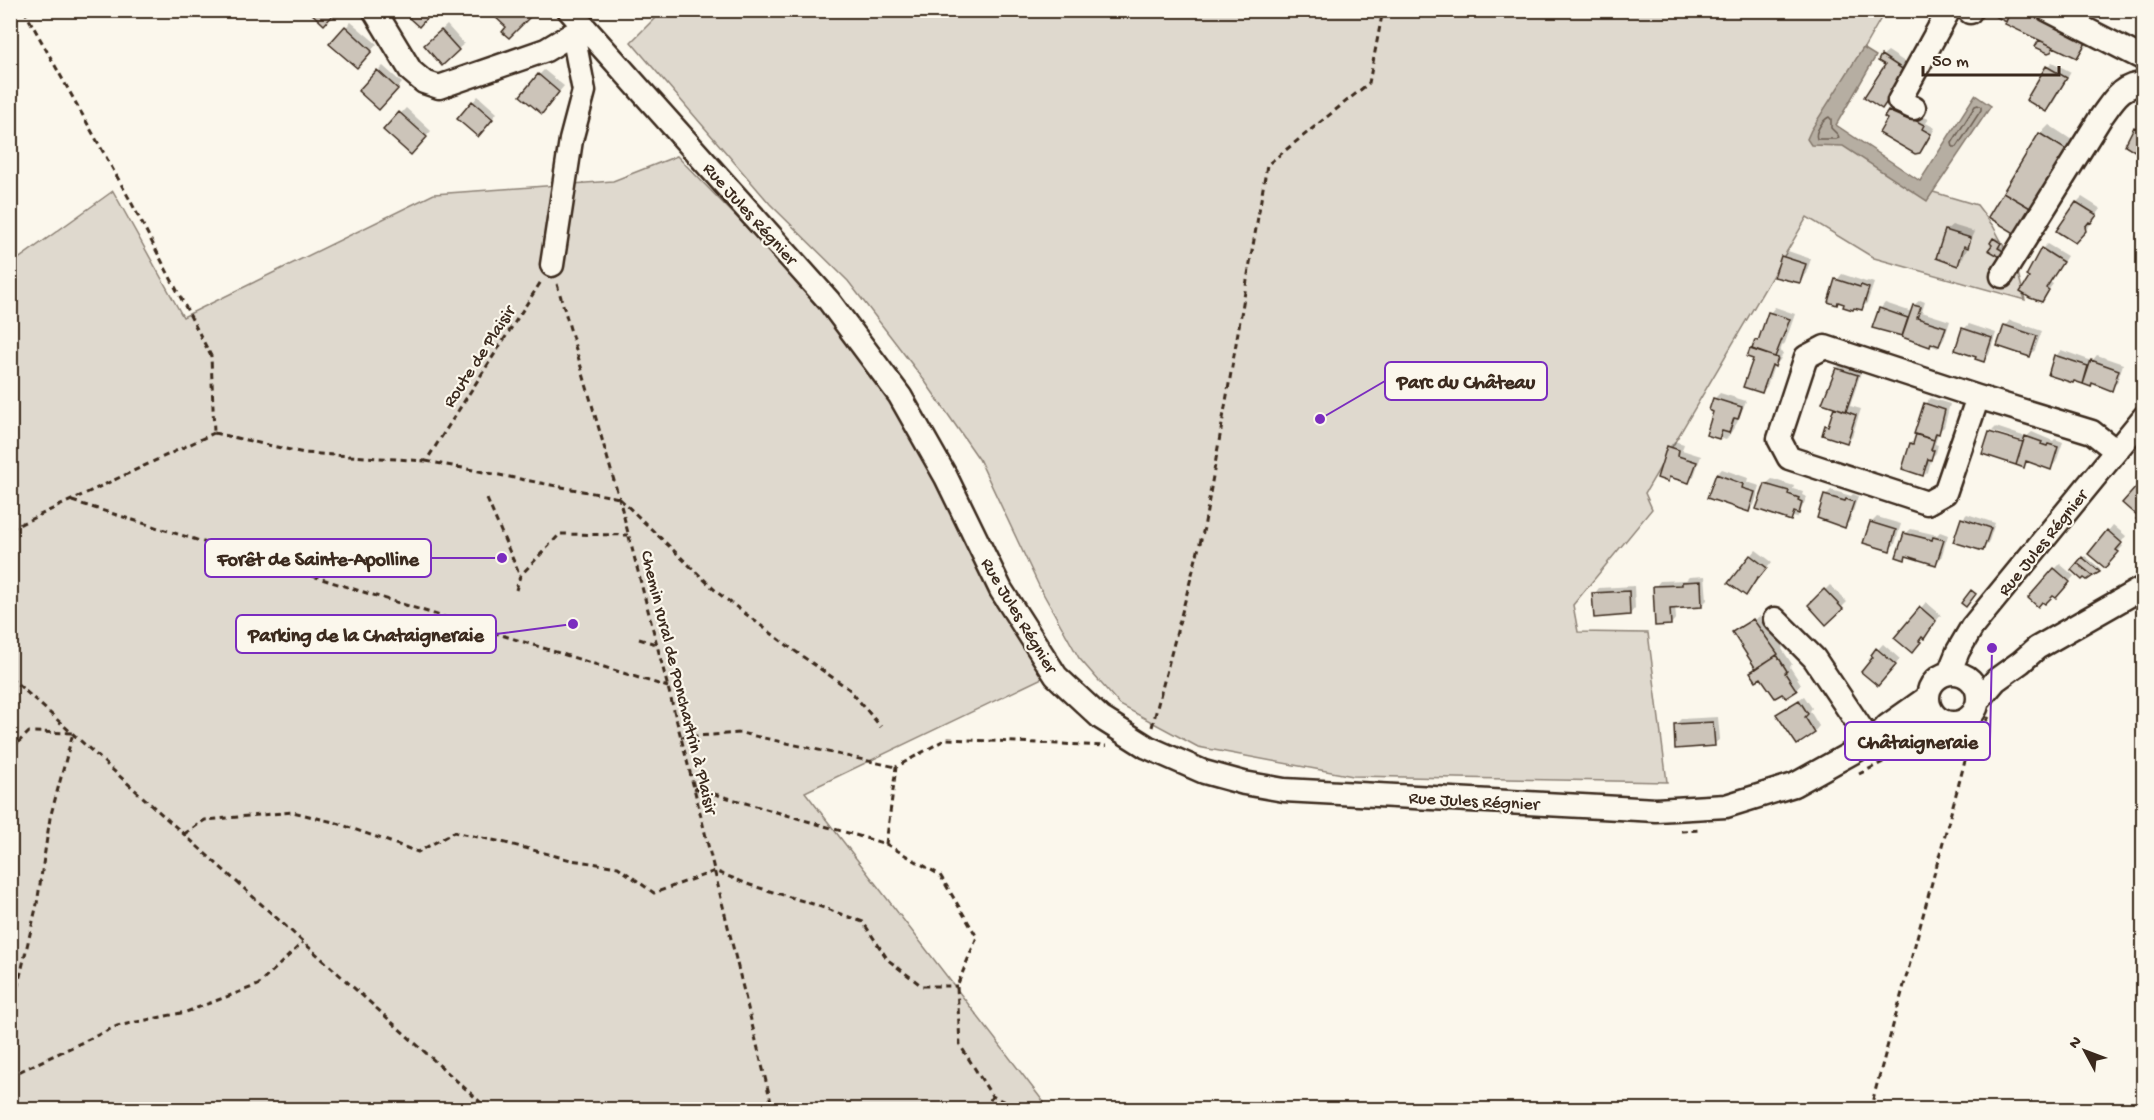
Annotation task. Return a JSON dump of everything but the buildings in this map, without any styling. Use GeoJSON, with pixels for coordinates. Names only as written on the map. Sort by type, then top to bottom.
{"type":"FeatureCollection","features":[{"type":"Feature","properties":{"kind":"street"},"geometry":{"type":"LineString","coordinates":[[374,10],[411,71],[424,82],[439,87],[546,50],[575,24]]}},
{"type":"Feature","properties":{"kind":"street"},"geometry":{"type":"LineString","coordinates":[[2048,10],[2077,16],[2144,59]]}},
{"type":"Feature","properties":{"kind":"street"},"geometry":{"type":"LineString","coordinates":[[1914,108],[1899,101],[1962,11]]}},
{"type":"Feature","properties":{"kind":"street"},"geometry":{"type":"LineString","coordinates":[[552,265],[571,140],[584,91],[575,24]]}},
{"type":"Feature","properties":{"kind":"street","name":"Rue Jules Régnier"},"geometry":{"type":"LineString","coordinates":[[575,24],[829,301],[900,396],[945,477],[1001,590],[1056,676],[1101,718],[1146,747],[1204,772],[1244,783],[1284,790],[1656,810],[1726,806],[1794,785],[1873,741]]}},
{"type":"Feature","properties":{"kind":"street"},"geometry":{"type":"LineString","coordinates":[[2002,276],[2112,101],[2126,87],[2144,84]]}},
{"type":"Feature","properties":{"kind":"street"},"geometry":{"type":"LineString","coordinates":[[1978,398],[1945,493],[1927,503],[1789,458],[1779,439],[1806,357],[1825,347],[1978,398],[2092,432],[2116,451]]}},
{"type":"Feature","properties":{"kind":"street","name":"Rue Jules Régnier"},"geometry":{"type":"LineString","coordinates":[[1956,673],[1958,651],[1972,627],[2144,417]]}},
{"type":"Feature","properties":{"kind":"street"},"geometry":{"type":"LineString","coordinates":[[1985,706],[1996,680],[2021,663],[2037,648],[2144,587]]}},
{"type":"Feature","properties":{"kind":"street"},"geometry":{"type":"LineString","coordinates":[[1776,619],[1814,658],[1873,741]]}},
{"type":"Feature","properties":{"kind":"street"},"geometry":{"type":"LineString","coordinates":[[1873,741],[1887,726],[1928,697],[1934,681],[1940,676],[1989,666],[2017,653],[2037,648]]}},
{"type":"Feature","properties":{"kind":"street"},"geometry":{"type":"LineString","coordinates":[[1956,673],[1976,685],[1985,706]]}},
{"type":"Feature","properties":{"kind":"street"},"geometry":{"type":"LineString","coordinates":[[1928,697],[1932,713],[1942,728]]}},
{"type":"Feature","properties":{"kind":"street"},"geometry":{"type":"LineString","coordinates":[[1873,741],[1942,728],[1952,724],[1969,727],[1977,708],[1985,706]]}},
{"type":"Feature","properties":{"kind":"path"},"geometry":{"type":"LineString","coordinates":[[24,10],[130,200],[211,356],[214,432]]}},
{"type":"Feature","properties":{"kind":"path"},"geometry":{"type":"LineString","coordinates":[[1146,747],[1204,528],[1268,165],[1369,83],[1383,10]]}},
{"type":"Feature","properties":{"kind":"path","name":"Route de Plaisir"},"geometry":{"type":"LineString","coordinates":[[426,461],[552,265]]}},
{"type":"Feature","properties":{"kind":"path","name":"Chemin rural de Ponchartrin à Plaisir"},"geometry":{"type":"LineString","coordinates":[[552,265],[619,498],[694,788],[773,1110]]}},
{"type":"Feature","properties":{"kind":"path"},"geometry":{"type":"LineString","coordinates":[[10,529],[214,432],[304,453],[426,461],[619,498],[718,593],[849,689],[881,727]]}},
{"type":"Feature","properties":{"kind":"path"},"geometry":{"type":"LineString","coordinates":[[487,499],[520,576]]}},
{"type":"Feature","properties":{"kind":"path"},"geometry":{"type":"LineString","coordinates":[[72,501],[668,687]]}},
{"type":"Feature","properties":{"kind":"path"},"geometry":{"type":"LineString","coordinates":[[516,590],[520,576],[560,534],[628,535]]}},
{"type":"Feature","properties":{"kind":"path"},"geometry":{"type":"LineString","coordinates":[[639,639],[656,644]]}},
{"type":"Feature","properties":{"kind":"path"},"geometry":{"type":"LineString","coordinates":[[10,677],[489,1110]]}},
{"type":"Feature","properties":{"kind":"path"},"geometry":{"type":"LineString","coordinates":[[1942,728],[1956,737],[1969,727],[1982,727],[1985,706]]}},
{"type":"Feature","properties":{"kind":"path"},"geometry":{"type":"LineString","coordinates":[[1870,1110],[1969,727]]}},
{"type":"Feature","properties":{"kind":"path"},"geometry":{"type":"LineString","coordinates":[[10,750],[29,732],[73,734]]}},
{"type":"Feature","properties":{"kind":"path"},"geometry":{"type":"LineString","coordinates":[[681,737],[741,733],[896,767],[946,739],[1116,747]]}},
{"type":"Feature","properties":{"kind":"path"},"geometry":{"type":"LineString","coordinates":[[10,1019],[37,904],[50,818],[73,734]]}},
{"type":"Feature","properties":{"kind":"path"},"geometry":{"type":"LineString","coordinates":[[1856,776],[1896,756]]}},
{"type":"Feature","properties":{"kind":"path"},"geometry":{"type":"LineString","coordinates":[[886,844],[896,767]]}},
{"type":"Feature","properties":{"kind":"path"},"geometry":{"type":"LineString","coordinates":[[694,788],[886,844],[940,875],[977,937],[957,986],[960,1045],[992,1096],[1022,1110]]}},
{"type":"Feature","properties":{"kind":"path"},"geometry":{"type":"LineString","coordinates":[[184,834],[206,820],[292,812],[337,823],[418,852],[454,832],[571,860],[618,867],[654,893],[714,871],[863,922],[888,960],[922,986],[957,986]]}},
{"type":"Feature","properties":{"kind":"path"},"geometry":{"type":"LineString","coordinates":[[1671,831],[1711,828]]}},
{"type":"Feature","properties":{"kind":"path"},"geometry":{"type":"LineString","coordinates":[[10,1076],[117,1026],[186,1011],[258,985],[303,942]]}},
{"type":"Feature","properties":{"kind":"path"},"geometry":{"type":"LineString","coordinates":[[986,1110],[992,1096]]}},
{"type":"Feature","properties":{"kind":"shaded area"},"geometry":{"type":"Polygon","coordinates":[[[663,10],[1885,11],[1822,121],[1923,189],[1977,205],[1993,226],[2018,273],[2025,300],[1874,258],[1807,217],[1645,493],[1652,509],[1573,605],[1578,632],[1648,633],[1667,782],[1353,776],[1198,747],[1120,705],[1079,658],[1039,586],[979,459],[924,380],[848,281],[770,204],[631,42],[663,10]]]}},
{"type":"Feature","properties":{"kind":"shaded area"},"geometry":{"type":"Polygon","coordinates":[[[677,156],[848,331],[926,447],[1063,668],[805,792],[1049,1109],[11,1109],[10,265],[113,191],[183,317],[434,194],[613,181],[677,156]]]}},
{"type":"Feature","properties":{"kind":"water"},"geometry":{"type":"Polygon","coordinates":[[[1863,48],[1876,56],[1836,125],[1920,181],[1975,95],[1991,106],[1927,201],[1843,146],[1811,145],[1807,139],[1863,48]]]}},
{"type":"Feature","properties":{"kind":"place","name":"Parc du Château"},"geometry":{"type":"Point","coordinates":[1320,419]}},
{"type":"Feature","properties":{"kind":"place","name":"Forêt de Sainte-Apolline"},"geometry":{"type":"Point","coordinates":[502,558]}},
{"type":"Feature","properties":{"kind":"place","name":"Parking de la Chataigneraie"},"geometry":{"type":"Point","coordinates":[573,624]}},
{"type":"Feature","properties":{"kind":"place","name":"Châtaigneraie"},"geometry":{"type":"Point","coordinates":[1992,648]}}]}
